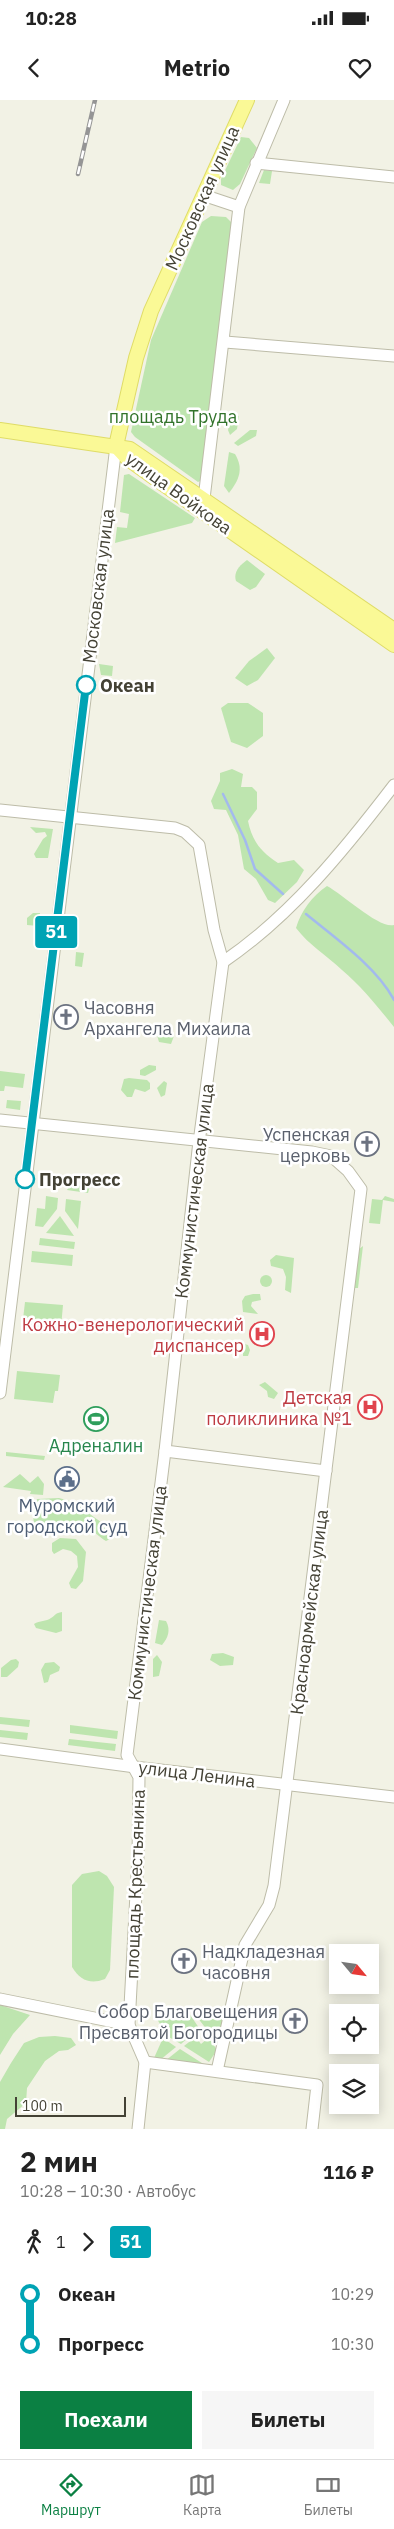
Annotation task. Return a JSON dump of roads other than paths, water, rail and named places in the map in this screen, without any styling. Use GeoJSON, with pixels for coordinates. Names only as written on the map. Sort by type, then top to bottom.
{"type":"FeatureCollection","features":[{"type":"Feature","properties":{"kind":"main road","name":"Московская улица"},"geometry":{"type":"LineString","coordinates":[[116,446],[136,358],[151,311],[247,100]]}},
{"type":"Feature","properties":{"kind":"main road"},"geometry":{"type":"LineString","coordinates":[[0,430],[116,446]]}},
{"type":"Feature","properties":{"kind":"main road","name":"улица Войкова"},"geometry":{"type":"LineString","coordinates":[[116,446],[127,458],[204,505],[394,630]]}},
{"type":"Feature","properties":{"kind":"main road","name":"улица Войкова"},"geometry":{"type":"LineString","coordinates":[[204,505],[394,645]]}},
{"type":"Feature","properties":{"kind":"street"},"geometry":{"type":"LineString","coordinates":[[204,505],[239,207],[284,100]]}},
{"type":"Feature","properties":{"kind":"street"},"geometry":{"type":"LineString","coordinates":[[256,163],[394,177]]}},
{"type":"Feature","properties":{"kind":"street"},"geometry":{"type":"LineString","coordinates":[[203,195],[239,207]]}},
{"type":"Feature","properties":{"kind":"street"},"geometry":{"type":"LineString","coordinates":[[224,342],[394,356]]}},
{"type":"Feature","properties":{"kind":"street","name":"Московская улица"},"geometry":{"type":"LineString","coordinates":[[0,1393],[69,817],[116,446]]}},
{"type":"Feature","properties":{"kind":"street"},"geometry":{"type":"LineString","coordinates":[[223,962],[245,947],[306,890],[351,840],[394,784]]}},
{"type":"Feature","properties":{"kind":"street"},"geometry":{"type":"LineString","coordinates":[[0,810],[69,817]]}},
{"type":"Feature","properties":{"kind":"street","name":"Коммунистическая улица"},"geometry":{"type":"LineString","coordinates":[[69,817],[175,828],[185,832],[199,845],[214,930],[223,962],[199,1140],[165,1452],[127,1755],[132,1766]]}},
{"type":"Feature","properties":{"kind":"street"},"geometry":{"type":"LineString","coordinates":[[0,1120],[199,1140]]}},
{"type":"Feature","properties":{"kind":"street","name":"Красноармейская улица"},"geometry":{"type":"LineString","coordinates":[[199,1140],[312,1152],[331,1156],[348,1171],[361,1189],[274,1886],[269,1905],[245,1945],[217,2071]]}},
{"type":"Feature","properties":{"kind":"street"},"geometry":{"type":"LineString","coordinates":[[165,1452],[326,1471]]}},
{"type":"Feature","properties":{"kind":"street","name":"улица Ленина"},"geometry":{"type":"LineString","coordinates":[[0,1749],[288,1785],[394,1796]]}},
{"type":"Feature","properties":{"kind":"street","name":"площадь Крестьянина"},"geometry":{"type":"LineString","coordinates":[[129,2025],[140,1804],[139,1777],[132,1766]]}},
{"type":"Feature","properties":{"kind":"street"},"geometry":{"type":"LineString","coordinates":[[0,1999],[129,2025],[145,2062],[138,2129]]}},
{"type":"Feature","properties":{"kind":"street"},"geometry":{"type":"LineString","coordinates":[[145,2062],[317,2085],[312,2129]]}},
{"type":"Feature","properties":{"kind":"waterway"},"geometry":{"type":"LineString","coordinates":[[223,794],[245,840],[255,869],[283,894]]}},
{"type":"Feature","properties":{"kind":"waterway"},"geometry":{"type":"LineString","coordinates":[[306,914],[366,964],[394,1000]]}},
{"type":"Feature","properties":{"kind":"railway"},"geometry":{"type":"LineString","coordinates":[[78,174],[95,100]]}},
{"type":"Feature","properties":{"kind":"place","name":"Океан"},"geometry":{"type":"Point","coordinates":[86,685]}},
{"type":"Feature","properties":{"kind":"place","name":"Часовня Архангела Михаила"},"geometry":{"type":"Point","coordinates":[66,1017]}},
{"type":"Feature","properties":{"kind":"place","name":"Успенская церковь"},"geometry":{"type":"Point","coordinates":[367,1144]}},
{"type":"Feature","properties":{"kind":"place","name":"Прогресс"},"geometry":{"type":"Point","coordinates":[25,1179]}},
{"type":"Feature","properties":{"kind":"place","name":"Кожно-венерологический диспансер"},"geometry":{"type":"Point","coordinates":[262,1334]}},
{"type":"Feature","properties":{"kind":"place","name":"Детская поликлиника №1"},"geometry":{"type":"Point","coordinates":[370,1407]}},
{"type":"Feature","properties":{"kind":"place","name":"Адреналин"},"geometry":{"type":"Point","coordinates":[96,1419]}},
{"type":"Feature","properties":{"kind":"place","name":"Муромский городской суд"},"geometry":{"type":"Point","coordinates":[67,1479]}},
{"type":"Feature","properties":{"kind":"place","name":"Надкладезная часовня"},"geometry":{"type":"Point","coordinates":[184,1961]}},
{"type":"Feature","properties":{"kind":"place","name":"Собор Благовещения Пресвятой Богородицы"},"geometry":{"type":"Point","coordinates":[295,2021]}},
{"type":"Feature","properties":{"kind":"park label","name":"площадь Труда"},"geometry":{"type":"Point","coordinates":[173,416]}}]}
